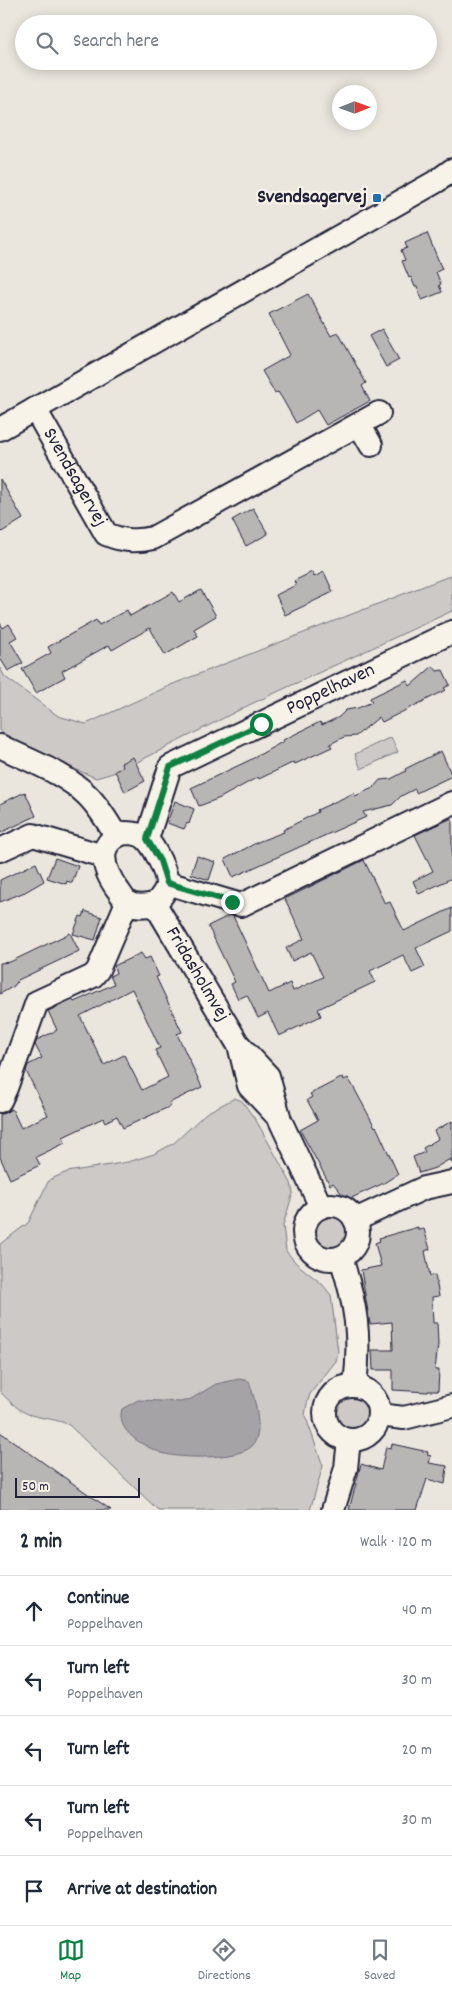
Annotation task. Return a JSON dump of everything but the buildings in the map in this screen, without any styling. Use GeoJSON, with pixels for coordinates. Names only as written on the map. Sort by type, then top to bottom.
{"type":"FeatureCollection","features":[{"type":"Feature","properties":{"kind":"street","name":"Svendsagervej"},"geometry":{"type":"LineString","coordinates":[[0,429],[447,177]]}},
{"type":"Feature","properties":{"kind":"street","name":"Svendsagervej"},"geometry":{"type":"LineString","coordinates":[[35,409],[106,534],[121,540],[138,542],[153,538],[380,413]]}},
{"type":"Feature","properties":{"kind":"street"},"geometry":{"type":"LineString","coordinates":[[359,424],[371,445]]}},
{"type":"Feature","properties":{"kind":"street","name":"Poppelhaven"},"geometry":{"type":"LineString","coordinates":[[147,839],[170,767],[452,632]]}},
{"type":"Feature","properties":{"kind":"street"},"geometry":{"type":"LineString","coordinates":[[0,746],[66,778],[88,795],[104,815],[116,836]]}},
{"type":"Feature","properties":{"kind":"street"},"geometry":{"type":"LineString","coordinates":[[167,883],[241,905],[452,803]]}},
{"type":"Feature","properties":{"kind":"street"},"geometry":{"type":"LineString","coordinates":[[135,833],[147,839],[160,861],[167,883],[164,894],[155,904],[142,906],[127,902],[112,882],[103,856],[106,845],[116,836],[135,833]]}},
{"type":"Feature","properties":{"kind":"street"},"geometry":{"type":"LineString","coordinates":[[0,850],[33,835],[103,856]]}},
{"type":"Feature","properties":{"kind":"street"},"geometry":{"type":"LineString","coordinates":[[0,1101],[37,1002],[93,976],[98,970],[127,902]]}},
{"type":"Feature","properties":{"kind":"street","name":"Fridasholmvej"},"geometry":{"type":"LineString","coordinates":[[155,904],[238,1044],[249,1086],[280,1120],[321,1207]]}},
{"type":"Feature","properties":{"kind":"street"},"geometry":{"type":"LineString","coordinates":[[355,1220],[424,1188],[452,1182]]}},
{"type":"Feature","properties":{"kind":"street"},"geometry":{"type":"LineString","coordinates":[[337,1206],[350,1213],[355,1220],[358,1238],[355,1246],[341,1258],[332,1260],[322,1258],[314,1254],[308,1247],[304,1238],[304,1228],[313,1212],[321,1207],[337,1206]]}},
{"type":"Feature","properties":{"kind":"street"},"geometry":{"type":"LineString","coordinates":[[341,1258],[349,1282],[357,1319],[358,1364],[355,1385]]}},
{"type":"Feature","properties":{"kind":"street"},"geometry":{"type":"LineString","coordinates":[[355,1385],[370,1392],[375,1399],[379,1414],[377,1423],[372,1431],[366,1436],[349,1440],[340,1438],[333,1433],[325,1418],[324,1410],[331,1394],[346,1386],[355,1385]]}},
{"type":"Feature","properties":{"kind":"street"},"geometry":{"type":"LineString","coordinates":[[379,1414],[404,1418],[452,1406]]}},
{"type":"Feature","properties":{"kind":"street"},"geometry":{"type":"LineString","coordinates":[[333,1510],[346,1468],[349,1440]]}},
{"type":"Feature","properties":{"kind":"shaded area"},"geometry":{"type":"Polygon","coordinates":[[[452,575],[452,611],[249,705],[120,771],[96,778],[56,761],[0,732],[0,668],[5,677],[58,716],[86,724],[173,684],[452,575]]]}},
{"type":"Feature","properties":{"kind":"shaded area"},"geometry":{"type":"Polygon","coordinates":[[[391,737],[398,752],[361,769],[355,754],[391,737]]]}},
{"type":"Feature","properties":{"kind":"shaded area"},"geometry":{"type":"Polygon","coordinates":[[[235,1098],[242,1101],[257,1122],[291,1183],[293,1193],[283,1225],[286,1251],[297,1264],[322,1284],[331,1295],[338,1352],[336,1361],[310,1394],[305,1415],[323,1466],[310,1510],[158,1510],[69,1425],[22,1411],[0,1392],[0,1244],[28,1223],[49,1180],[67,1172],[128,1162],[154,1154],[174,1143],[206,1113],[235,1098]]]}},
{"type":"Feature","properties":{"kind":"shaded area"},"geometry":{"type":"Polygon","coordinates":[[[331,1214],[344,1220],[350,1233],[344,1246],[331,1252],[318,1246],[312,1233],[318,1220],[331,1214]]]}},
{"type":"Feature","properties":{"kind":"shaded area"},"geometry":{"type":"Polygon","coordinates":[[[239,1379],[249,1381],[258,1423],[256,1439],[253,1445],[246,1450],[223,1456],[209,1457],[170,1455],[140,1443],[123,1425],[122,1409],[138,1400],[181,1402],[191,1399],[216,1384],[239,1379]]]}},
{"type":"Feature","properties":{"kind":"shaded area"},"geometry":{"type":"Polygon","coordinates":[[[352,1395],[359,1396],[365,1400],[369,1406],[369,1420],[365,1426],[359,1430],[352,1431],[345,1430],[339,1426],[335,1420],[334,1413],[335,1406],[339,1400],[345,1396],[352,1395]]]}},
{"type":"Feature","properties":{"kind":"place","name":"Svendsagervej"},"geometry":{"type":"Point","coordinates":[377,198]}},
{"type":"Feature","properties":{"kind":"route"},"geometry":{"type":"LineString","coordinates":[[232,902],[167,883],[160,861],[147,839],[170,767],[261,724]]}}]}
